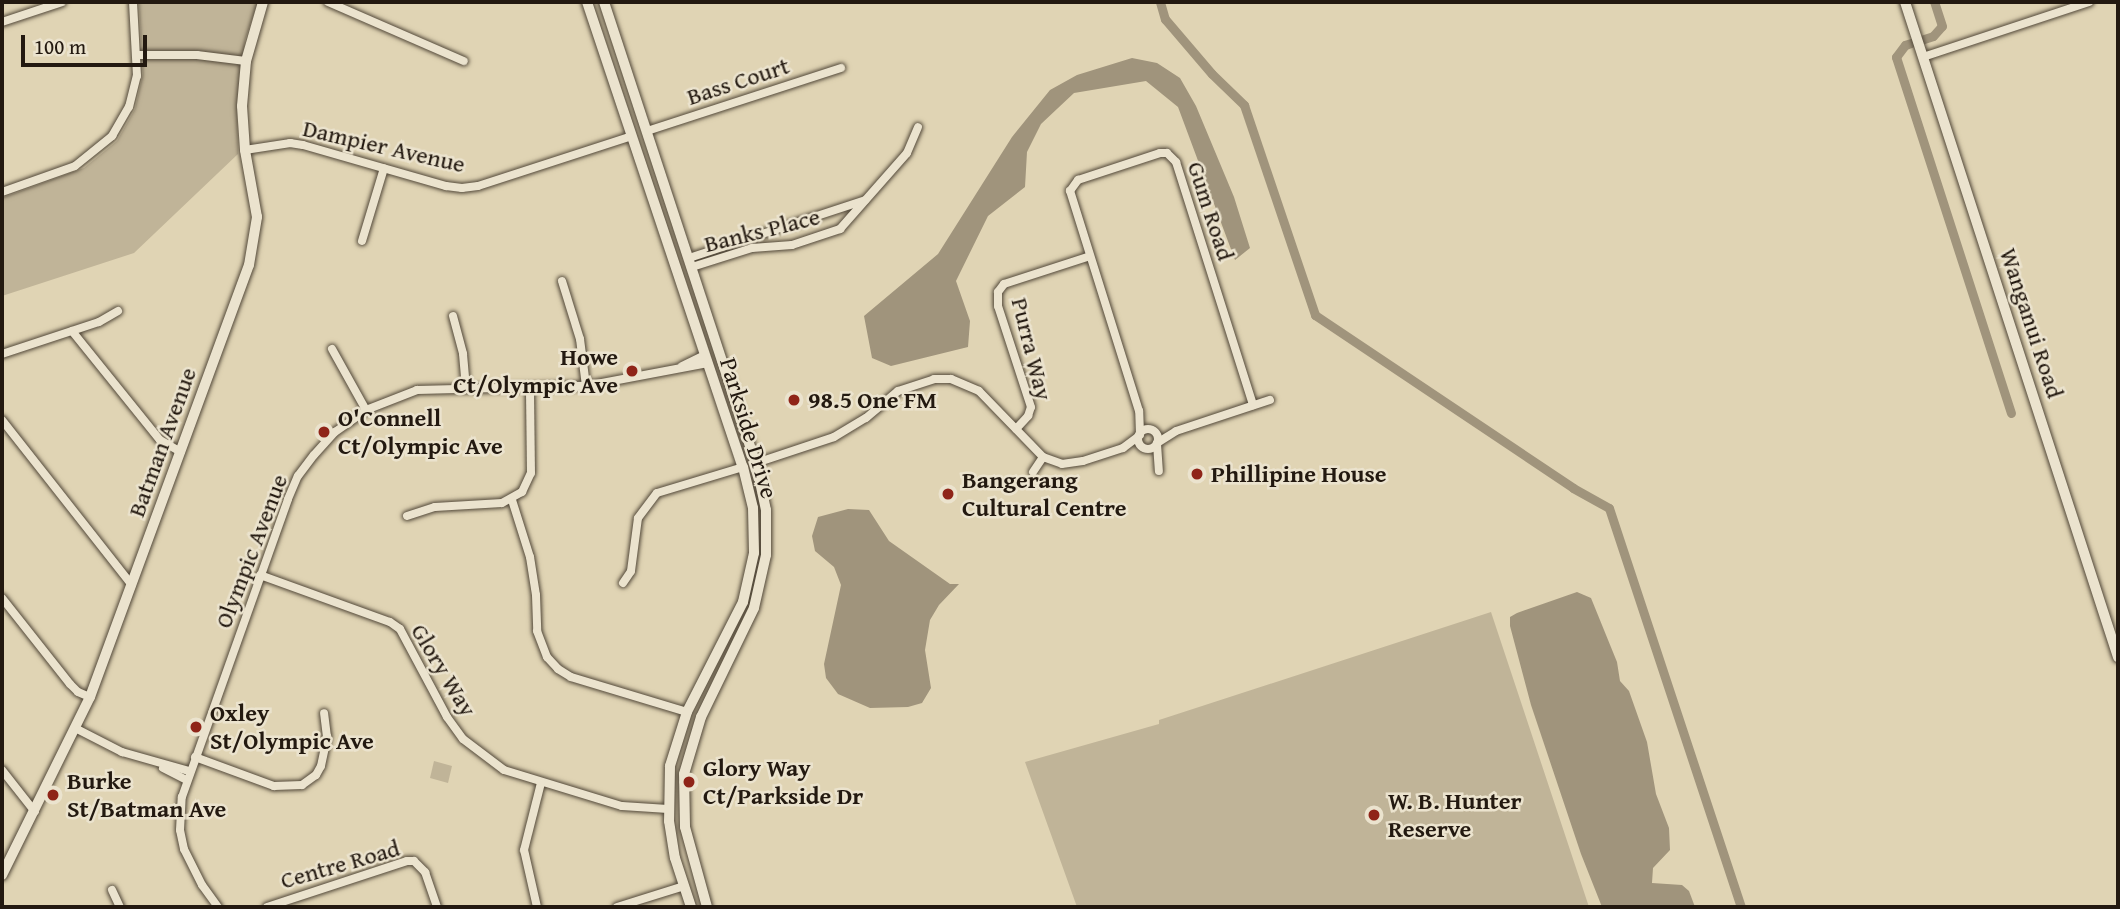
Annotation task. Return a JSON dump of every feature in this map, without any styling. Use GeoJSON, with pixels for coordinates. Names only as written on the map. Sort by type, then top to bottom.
{"type":"FeatureCollection","features":[{"type":"Feature","properties":{"kind":"street"},"geometry":{"type":"LineString","coordinates":[[2,22],[62,2]]}},
{"type":"Feature","properties":{"kind":"street"},"geometry":{"type":"LineString","coordinates":[[2,192],[68,169],[101,148],[112,136],[129,107],[137,76],[138,55],[133,2]]}},
{"type":"Feature","properties":{"kind":"street","name":"Batman Avenue"},"geometry":{"type":"LineString","coordinates":[[2,875],[77,729],[243,284],[255,240],[257,217],[245,150],[242,106],[246,61],[263,2]]}},
{"type":"Feature","properties":{"kind":"street"},"geometry":{"type":"LineString","coordinates":[[328,2],[464,61]]}},
{"type":"Feature","properties":{"kind":"street","name":"Parkside Drive"},"geometry":{"type":"LineString","coordinates":[[587,2],[743,467],[753,508],[751,572],[733,625],[687,712],[672,755],[668,809],[672,843],[691,907]]}},
{"type":"Feature","properties":{"kind":"street","name":"Parkside Drive"},"geometry":{"type":"LineString","coordinates":[[604,2],[756,463],[766,510],[763,573],[754,608],[701,717],[684,774],[683,808],[689,851],[707,907]]}},
{"type":"Feature","properties":{"kind":"street","name":"Wanganui Road"},"geometry":{"type":"LineString","coordinates":[[1905,2],[2118,657]]}},
{"type":"Feature","properties":{"kind":"street"},"geometry":{"type":"LineString","coordinates":[[1923,57],[2089,2]]}},
{"type":"Feature","properties":{"kind":"street"},"geometry":{"type":"LineString","coordinates":[[138,55],[197,55],[246,61]]}},
{"type":"Feature","properties":{"kind":"street","name":"Bass Court"},"geometry":{"type":"LineString","coordinates":[[647,131],[841,68]]}},
{"type":"Feature","properties":{"kind":"street","name":"Banks Place"},"geometry":{"type":"LineString","coordinates":[[744,245],[792,245],[840,229],[910,149],[918,127]]}},
{"type":"Feature","properties":{"kind":"street"},"geometry":{"type":"LineString","coordinates":[[632,136],[647,131]]}},
{"type":"Feature","properties":{"kind":"street","name":"Dampier Avenue"},"geometry":{"type":"LineString","coordinates":[[245,150],[290,144],[303,145],[446,186],[470,187],[632,136]]}},
{"type":"Feature","properties":{"kind":"street","name":"Gum Road"},"geometry":{"type":"LineString","coordinates":[[1140,435],[1139,411],[1071,198],[1073,185],[1086,176],[1160,153],[1172,156],[1254,405]]}},
{"type":"Feature","properties":{"kind":"street"},"geometry":{"type":"LineString","coordinates":[[362,241],[384,168]]}},
{"type":"Feature","properties":{"kind":"street","name":"Banks Place"},"geometry":{"type":"LineString","coordinates":[[690,263],[868,197]]}},
{"type":"Feature","properties":{"kind":"street"},"geometry":{"type":"LineString","coordinates":[[768,233],[771,246]]}},
{"type":"Feature","properties":{"kind":"street","name":"Purra Way"},"geometry":{"type":"LineString","coordinates":[[1016,429],[1028,416],[1031,407],[998,306],[998,292],[1004,284],[1090,256]]}},
{"type":"Feature","properties":{"kind":"street"},"geometry":{"type":"LineString","coordinates":[[676,268],[690,263]]}},
{"type":"Feature","properties":{"kind":"street"},"geometry":{"type":"LineString","coordinates":[[562,281],[580,339],[586,386]]}},
{"type":"Feature","properties":{"kind":"street"},"geometry":{"type":"LineString","coordinates":[[2,354],[72,331],[118,311]]}},
{"type":"Feature","properties":{"kind":"street"},"geometry":{"type":"LineString","coordinates":[[453,316],[463,354],[466,387]]}},
{"type":"Feature","properties":{"kind":"street"},"geometry":{"type":"LineString","coordinates":[[72,331],[160,440],[181,452]]}},
{"type":"Feature","properties":{"kind":"street"},"geometry":{"type":"LineString","coordinates":[[332,349],[366,410]]}},
{"type":"Feature","properties":{"kind":"street"},"geometry":{"type":"LineString","coordinates":[[707,359],[720,354]]}},
{"type":"Feature","properties":{"kind":"street","name":"Olympic Avenue"},"geometry":{"type":"LineString","coordinates":[[218,907],[202,885],[184,849],[180,813],[188,776],[298,476],[335,432],[366,410],[417,390],[586,386],[679,368],[707,359]]}},
{"type":"Feature","properties":{"kind":"street"},"geometry":{"type":"LineString","coordinates":[[622,583],[631,571],[638,518],[657,493],[834,437],[866,418],[898,391],[921,381],[951,379],[966,384],[989,399],[1043,457],[1071,464],[1123,448],[1145,448],[1176,431],[1270,400]]}},
{"type":"Feature","properties":{"kind":"street"},"geometry":{"type":"LineString","coordinates":[[407,516],[435,507],[512,500],[522,492],[531,473],[530,388]]}},
{"type":"Feature","properties":{"kind":"street","name":"Gum Road"},"geometry":{"type":"LineString","coordinates":[[1139,411],[1153,430]]}},
{"type":"Feature","properties":{"kind":"street"},"geometry":{"type":"LineString","coordinates":[[2,420],[132,585]]}},
{"type":"Feature","properties":{"kind":"street"},"geometry":{"type":"LineString","coordinates":[[1123,448],[1146,429],[1176,431]]}},
{"type":"Feature","properties":{"kind":"street"},"geometry":{"type":"LineString","coordinates":[[1140,435],[1140,443],[1159,471],[1158,437],[1153,430]]}},
{"type":"Feature","properties":{"kind":"street"},"geometry":{"type":"LineString","coordinates":[[1033,472],[1043,457]]}},
{"type":"Feature","properties":{"kind":"street"},"geometry":{"type":"LineString","coordinates":[[512,500],[530,556],[536,595],[537,631],[547,657],[558,669],[571,677],[701,717]]}},
{"type":"Feature","properties":{"kind":"street","name":"Glory Way"},"geometry":{"type":"LineString","coordinates":[[260,575],[390,622],[407,639],[447,717],[463,739],[503,770],[622,806],[668,809]]}},
{"type":"Feature","properties":{"kind":"street"},"geometry":{"type":"LineString","coordinates":[[2,598],[70,684],[78,692],[90,697]]}},
{"type":"Feature","properties":{"kind":"street"},"geometry":{"type":"LineString","coordinates":[[195,757],[274,786],[295,788],[310,781],[321,766],[327,737],[324,713]]}},
{"type":"Feature","properties":{"kind":"street"},"geometry":{"type":"LineString","coordinates":[[77,729],[122,752],[188,776]]}},
{"type":"Feature","properties":{"kind":"street"},"geometry":{"type":"LineString","coordinates":[[2,770],[35,811]]}},
{"type":"Feature","properties":{"kind":"street"},"geometry":{"type":"LineString","coordinates":[[537,907],[524,850],[541,783]]}},
{"type":"Feature","properties":{"kind":"street"},"geometry":{"type":"LineString","coordinates":[[668,809],[683,808]]}},
{"type":"Feature","properties":{"kind":"street","name":"Centre Road"},"geometry":{"type":"LineString","coordinates":[[267,907],[407,861],[421,865],[436,907]]}},
{"type":"Feature","properties":{"kind":"street"},"geometry":{"type":"LineString","coordinates":[[617,907],[684,886]]}},
{"type":"Feature","properties":{"kind":"street"},"geometry":{"type":"LineString","coordinates":[[109,907],[118,905],[112,890]]}},
{"type":"Feature","properties":{"kind":"shaded area"},"geometry":{"type":"Polygon","coordinates":[[[139,2],[258,2],[245,40],[237,108],[238,154],[134,253],[2,296],[2,198],[84,168],[117,141],[135,109],[143,74],[139,2]]]}},
{"type":"Feature","properties":{"kind":"shaded area"},"geometry":{"type":"Polygon","coordinates":[[[1132,58],[1157,63],[1180,78],[1196,106],[1234,197],[1250,248],[1235,260],[1178,107],[1146,81],[1074,93],[1041,124],[1027,152],[1025,187],[988,216],[956,281],[970,321],[968,347],[891,366],[872,358],[864,316],[938,254],[1012,137],[1050,90],[1077,75],[1132,58]]]}},
{"type":"Feature","properties":{"kind":"shaded area"},"geometry":{"type":"Polygon","coordinates":[[[848,509],[869,510],[889,541],[950,584],[959,584],[939,605],[930,620],[925,650],[931,688],[922,703],[908,707],[870,708],[838,694],[826,678],[824,664],[841,585],[834,567],[815,551],[812,536],[818,517],[848,509]]]}},
{"type":"Feature","properties":{"kind":"shaded area"},"geometry":{"type":"Polygon","coordinates":[[[1577,592],[1591,598],[1617,662],[1620,681],[1629,691],[1647,742],[1656,794],[1669,828],[1670,850],[1653,868],[1652,883],[1682,885],[1689,891],[1695,907],[1602,907],[1581,854],[1531,705],[1510,626],[1510,617],[1517,613],[1577,592]]]}},
{"type":"Feature","properties":{"kind":"shaded area","name":"W. B. Hunter Reserve"},"geometry":{"type":"Polygon","coordinates":[[[1491,612],[1589,907],[1077,907],[1025,762],[1159,724],[1159,720],[1491,612]]]}},
{"type":"Feature","properties":{"kind":"shaded area"},"geometry":{"type":"Polygon","coordinates":[[[434,761],[452,766],[448,783],[430,778],[434,761]]]}},
{"type":"Feature","properties":{"kind":"waterway"},"geometry":{"type":"LineString","coordinates":[[1160,2],[1165,19],[1212,74],[1244,105],[1315,315],[1573,488],[1609,508],[1741,907]]}},
{"type":"Feature","properties":{"kind":"waterway"},"geometry":{"type":"LineString","coordinates":[[1924,39],[1933,36],[1942,26],[1934,2]]}},
{"type":"Feature","properties":{"kind":"waterway"},"geometry":{"type":"LineString","coordinates":[[1911,43],[1905,45],[1896,57],[2011,413]]}},
{"type":"Feature","properties":{"kind":"place","name":"Howe Ct/Olympic Ave"},"geometry":{"type":"Point","coordinates":[632,371]}},
{"type":"Feature","properties":{"kind":"place","name":"98.5 One FM"},"geometry":{"type":"Point","coordinates":[794,400]}},
{"type":"Feature","properties":{"kind":"place","name":"O'Connell Ct/Olympic Ave"},"geometry":{"type":"Point","coordinates":[324,432]}},
{"type":"Feature","properties":{"kind":"place","name":"Phillipine House"},"geometry":{"type":"Point","coordinates":[1197,474]}},
{"type":"Feature","properties":{"kind":"place","name":"Bangerang Cultural Centre"},"geometry":{"type":"Point","coordinates":[948,494]}},
{"type":"Feature","properties":{"kind":"place","name":"Oxley St/Olympic Ave"},"geometry":{"type":"Point","coordinates":[196,727]}},
{"type":"Feature","properties":{"kind":"place","name":"Glory Way Ct/Parkside Dr"},"geometry":{"type":"Point","coordinates":[689,782]}},
{"type":"Feature","properties":{"kind":"place","name":"Burke St/Batman Ave"},"geometry":{"type":"Point","coordinates":[53,795]}},
{"type":"Feature","properties":{"kind":"place","name":"W. B. Hunter Reserve"},"geometry":{"type":"Point","coordinates":[1374,815]}}]}
